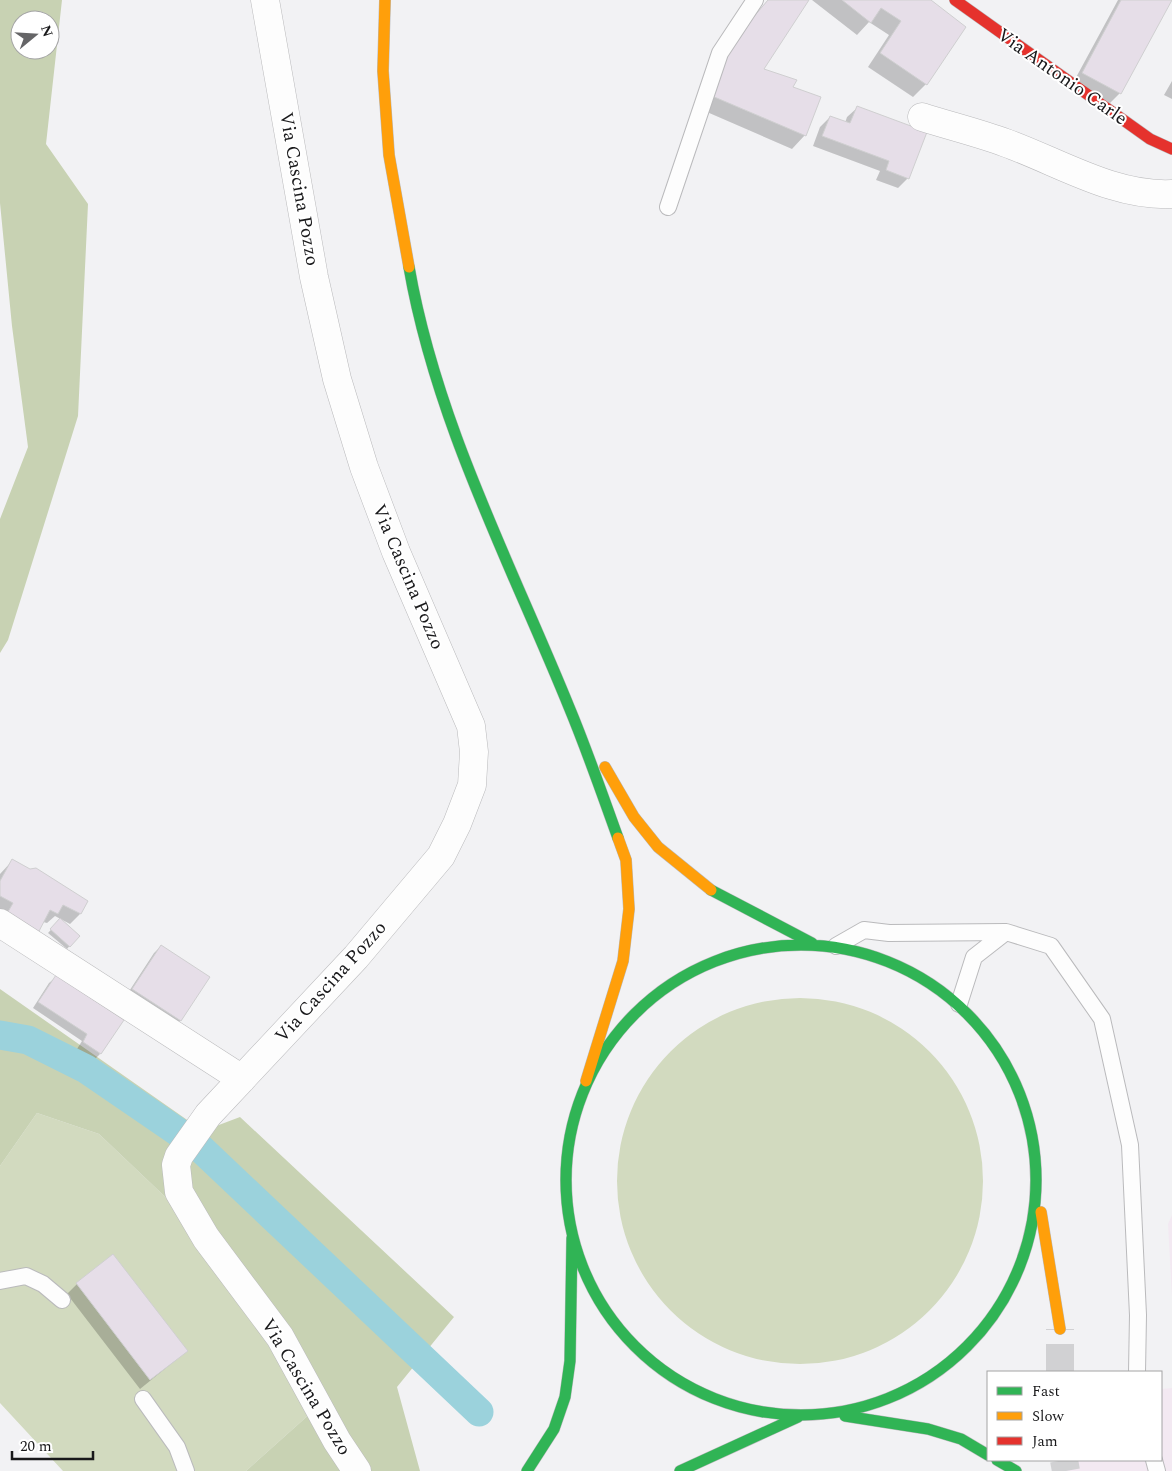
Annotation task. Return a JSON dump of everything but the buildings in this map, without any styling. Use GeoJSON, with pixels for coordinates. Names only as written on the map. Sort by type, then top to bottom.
{"type":"FeatureCollection","features":[{"type":"Feature","properties":{"kind":"main road"},"geometry":{"type":"LineString","coordinates":[[385,0],[383,70],[389,156],[414,296],[450,422],[505,560],[570,708],[626,860],[629,909],[623,961],[586,1081],[566,1158],[572,1238],[570,1361],[565,1397],[554,1429],[527,1471]]}},
{"type":"Feature","properties":{"kind":"main road","name":"Via Antonio Carle"},"geometry":{"type":"LineString","coordinates":[[955,0],[1150,139],[1172,149]]}},
{"type":"Feature","properties":{"kind":"main road"},"geometry":{"type":"LineString","coordinates":[[570,708],[634,817],[658,847],[715,893],[812,943]]}},
{"type":"Feature","properties":{"kind":"main road"},"geometry":{"type":"LineString","coordinates":[[586,1081],[624,1022],[678,978],[742,951],[812,943],[836,946],[881,957],[922,977],[959,1004],[1002,1056],[1029,1118],[1037,1186],[1060,1330]]}},
{"type":"Feature","properties":{"kind":"main road"},"geometry":{"type":"LineString","coordinates":[[836,1415],[899,1396],[954,1361],[998,1312],[1026,1252],[1037,1186]]}},
{"type":"Feature","properties":{"kind":"main road"},"geometry":{"type":"LineString","coordinates":[[572,1238],[603,1309],[655,1366],[722,1404],[798,1417],[836,1415],[928,1429],[961,1439],[987,1454]]}},
{"type":"Feature","properties":{"kind":"main road"},"geometry":{"type":"LineString","coordinates":[[680,1471],[798,1417]]}},
{"type":"Feature","properties":{"kind":"main road"},"geometry":{"type":"LineString","coordinates":[[999,1461],[1016,1471]]}},
{"type":"Feature","properties":{"kind":"street","name":"Via Cascina Pozzo"},"geometry":{"type":"LineString","coordinates":[[266,0],[314,277],[338,379],[364,467],[389,535],[471,726],[474,752],[472,784],[457,824],[440,856],[356,957],[208,1115],[179,1156],[176,1165],[179,1192],[206,1238],[280,1337],[337,1441],[358,1471]]}},
{"type":"Feature","properties":{"kind":"street"},"geometry":{"type":"LineString","coordinates":[[922,117],[1006,143],[1109,185],[1158,194],[1172,194]]}},
{"type":"Feature","properties":{"kind":"street"},"geometry":{"type":"LineString","coordinates":[[0,923],[242,1079]]}},
{"type":"Feature","properties":{"kind":"lane"},"geometry":{"type":"LineString","coordinates":[[668,207],[720,53],[755,0]]}},
{"type":"Feature","properties":{"kind":"lane"},"geometry":{"type":"LineString","coordinates":[[836,946],[864,930],[890,933],[1006,932],[1051,946],[1102,1019],[1130,1145],[1138,1315],[1138,1371]]}},
{"type":"Feature","properties":{"kind":"lane"},"geometry":{"type":"LineString","coordinates":[[959,1004],[974,957],[1006,932]]}},
{"type":"Feature","properties":{"kind":"lane"},"geometry":{"type":"LineString","coordinates":[[0,1281],[26,1276],[43,1284],[62,1300]]}},
{"type":"Feature","properties":{"kind":"lane"},"geometry":{"type":"LineString","coordinates":[[143,1399],[177,1448],[186,1471]]}},
{"type":"Feature","properties":{"kind":"shaded area"},"geometry":{"type":"Polygon","coordinates":[[[1172,1215],[1172,1297],[1168,1224],[1172,1215]]]}},
{"type":"Feature","properties":{"kind":"shaded area"},"geometry":{"type":"Polygon","coordinates":[[[1172,1388],[1172,1471],[1064,1471],[1068,1461],[1162,1461],[1162,1389],[1172,1388]]]}},
{"type":"Feature","properties":{"kind":"green space"},"geometry":{"type":"Polygon","coordinates":[[[0,0],[62,0],[60,18],[60,10],[10,10],[10,60],[55,60],[46,144],[88,204],[78,416],[8,640],[0,653],[0,519],[28,447],[12,326],[0,203],[0,0]]]}},
{"type":"Feature","properties":{"kind":"green space"},"geometry":{"type":"Polygon","coordinates":[[[0,989],[203,1131],[240,1117],[454,1317],[397,1387],[420,1471],[246,1471],[322,1403],[239,1267],[99,1134],[37,1113],[0,1166],[0,989]]]}},
{"type":"Feature","properties":{"kind":"green space"},"geometry":{"type":"Polygon","coordinates":[[[800,998],[836,1001],[870,1012],[902,1029],[930,1051],[952,1079],[969,1111],[980,1145],[983,1181],[980,1217],[969,1251],[952,1283],[930,1311],[902,1333],[870,1350],[836,1361],[800,1364],[764,1361],[730,1350],[698,1333],[670,1311],[648,1283],[631,1251],[620,1217],[617,1181],[620,1145],[631,1111],[648,1079],[670,1051],[698,1029],[730,1012],[764,1001],[800,998]]]}},
{"type":"Feature","properties":{"kind":"green space"},"geometry":{"type":"Polygon","coordinates":[[[37,1113],[99,1134],[239,1267],[322,1403],[246,1471],[63,1471],[0,1403],[0,1166],[37,1113]]]}},
{"type":"Feature","properties":{"kind":"waterway"},"geometry":{"type":"LineString","coordinates":[[0,1035],[28,1040],[86,1069],[197,1145],[479,1412]]}},
{"type":"Feature","properties":{"kind":"tunnel"},"geometry":{"type":"LineString","coordinates":[[1060,1329],[1060,1371]]}},
{"type":"Feature","properties":{"kind":"tunnel"},"geometry":{"type":"LineString","coordinates":[[1064,1461],[1066,1471]]}},
{"type":"Feature","properties":{"kind":"traffic: fast"},"geometry":{"type":"LineString","coordinates":[[409,267],[421,324],[437,381],[456,436],[477,491],[576,723],[618,838]]}},
{"type":"Feature","properties":{"kind":"traffic: fast"},"geometry":{"type":"LineString","coordinates":[[711,890],[812,943]]}},
{"type":"Feature","properties":{"kind":"traffic: fast"},"geometry":{"type":"LineString","coordinates":[[801,945],[847,950],[891,963],[932,985],[967,1014],[996,1049],[1018,1090],[1031,1134],[1036,1180],[1031,1226],[1018,1270],[996,1311],[967,1346],[932,1375],[891,1397],[847,1410],[801,1415],[755,1410],[711,1397],[670,1375],[635,1346],[606,1311],[584,1270],[571,1226],[566,1180],[571,1134],[584,1090],[606,1049],[635,1014],[670,985],[711,963],[755,950],[801,945]]}},
{"type":"Feature","properties":{"kind":"traffic: fast"},"geometry":{"type":"LineString","coordinates":[[527,1471],[554,1429],[565,1397],[570,1361],[572,1238]]}},
{"type":"Feature","properties":{"kind":"traffic: fast"},"geometry":{"type":"LineString","coordinates":[[845,1416],[928,1429],[961,1439],[987,1454]]}},
{"type":"Feature","properties":{"kind":"traffic: fast"},"geometry":{"type":"LineString","coordinates":[[680,1471],[798,1417]]}},
{"type":"Feature","properties":{"kind":"traffic: fast"},"geometry":{"type":"LineString","coordinates":[[999,1461],[1016,1471]]}},
{"type":"Feature","properties":{"kind":"traffic: slow"},"geometry":{"type":"LineString","coordinates":[[385,0],[383,71],[389,155],[409,267]]}},
{"type":"Feature","properties":{"kind":"traffic: slow"},"geometry":{"type":"LineString","coordinates":[[605,767],[634,817],[658,847],[711,890]]}},
{"type":"Feature","properties":{"kind":"traffic: slow"},"geometry":{"type":"LineString","coordinates":[[586,1081],[623,961],[629,909],[626,860],[618,838]]}},
{"type":"Feature","properties":{"kind":"traffic: slow"},"geometry":{"type":"LineString","coordinates":[[1041,1212],[1060,1329]]}},
{"type":"Feature","properties":{"kind":"traffic: jam"},"geometry":{"type":"LineString","coordinates":[[955,0],[1150,139],[1172,149]]}}]}
